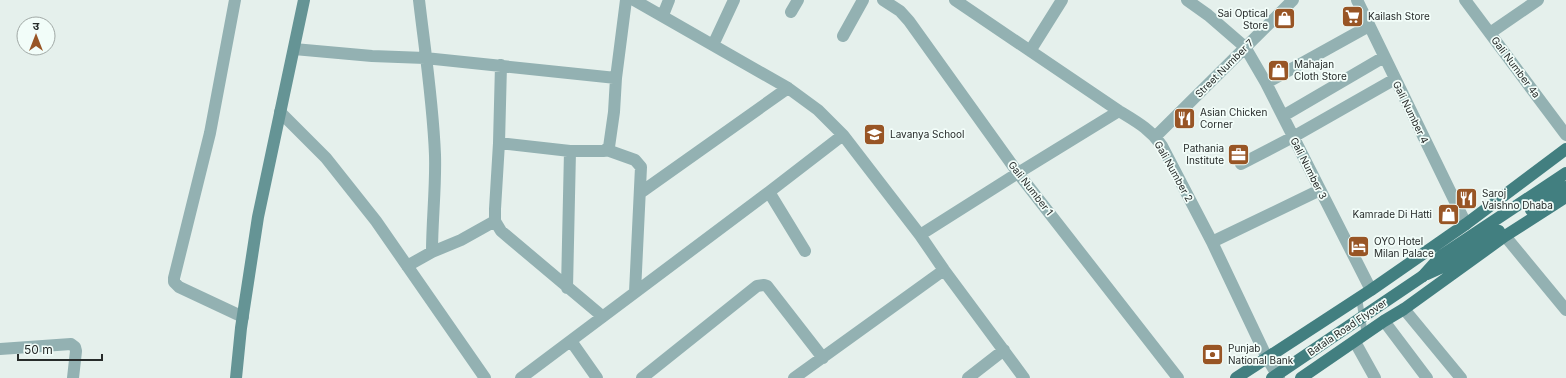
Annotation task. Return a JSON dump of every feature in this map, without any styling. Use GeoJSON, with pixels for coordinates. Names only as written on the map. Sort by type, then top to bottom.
{"type":"FeatureCollection","features":[{"type":"Feature","properties":{"kind":"main road"},"geometry":{"type":"LineString","coordinates":[[1236,378],[1359,298],[1466,224],[1566,149]]}},
{"type":"Feature","properties":{"kind":"main road","name":"Batala Road Flyover"},"geometry":{"type":"LineString","coordinates":[[1423,276],[1441,256],[1566,173]]}},
{"type":"Feature","properties":{"kind":"main road","name":"Batala Road Flyover"},"geometry":{"type":"LineString","coordinates":[[1272,378],[1423,276],[1449,264],[1566,187]]}},
{"type":"Feature","properties":{"kind":"main road"},"geometry":{"type":"LineString","coordinates":[[1301,378],[1404,309],[1505,236],[1566,197]]}},
{"type":"Feature","properties":{"kind":"street"},"geometry":{"type":"LineString","coordinates":[[234,0],[210,133],[174,282],[179,287],[243,317]]}},
{"type":"Feature","properties":{"kind":"street"},"geometry":{"type":"LineString","coordinates":[[236,378],[243,317],[258,217],[304,0]]}},
{"type":"Feature","properties":{"kind":"street"},"geometry":{"type":"LineString","coordinates":[[419,0],[432,108],[435,155],[432,252]]}},
{"type":"Feature","properties":{"kind":"street"},"geometry":{"type":"LineString","coordinates":[[606,150],[611,144],[616,78],[626,0]]}},
{"type":"Feature","properties":{"kind":"street"},"geometry":{"type":"LineString","coordinates":[[634,0],[663,15],[788,88],[818,110],[843,135],[920,235],[1024,378]]}},
{"type":"Feature","properties":{"kind":"street"},"geometry":{"type":"LineString","coordinates":[[663,15],[669,0]]}},
{"type":"Feature","properties":{"kind":"street"},"geometry":{"type":"LineString","coordinates":[[713,44],[734,0]]}},
{"type":"Feature","properties":{"kind":"street"},"geometry":{"type":"LineString","coordinates":[[791,12],[798,0]]}},
{"type":"Feature","properties":{"kind":"street"},"geometry":{"type":"LineString","coordinates":[[843,36],[863,0]]}},
{"type":"Feature","properties":{"kind":"street","name":"Gali Number 1"},"geometry":{"type":"LineString","coordinates":[[883,0],[900,11],[909,21],[1018,173],[1178,378]]}},
{"type":"Feature","properties":{"kind":"street","name":"Gali Number 2"},"geometry":{"type":"LineString","coordinates":[[955,0],[1145,127],[1155,136],[1162,146],[1212,242],[1267,358],[1280,378]]}},
{"type":"Feature","properties":{"kind":"street"},"geometry":{"type":"LineString","coordinates":[[1030,51],[1062,0]]}},
{"type":"Feature","properties":{"kind":"street","name":"Gali Number 3"},"geometry":{"type":"LineString","coordinates":[[1187,0],[1208,15],[1245,47],[1283,116],[1370,290]]}},
{"type":"Feature","properties":{"kind":"street","name":"Street Number 7"},"geometry":{"type":"LineString","coordinates":[[1155,136],[1293,0]]}},
{"type":"Feature","properties":{"kind":"street","name":"Gali Number 4"},"geometry":{"type":"LineString","coordinates":[[1357,0],[1466,224]]}},
{"type":"Feature","properties":{"kind":"street","name":"Gali Number 4a"},"geometry":{"type":"LineString","coordinates":[[1465,0],[1566,135]]}},
{"type":"Feature","properties":{"kind":"street"},"geometry":{"type":"LineString","coordinates":[[1490,33],[1538,0]]}},
{"type":"Feature","properties":{"kind":"street"},"geometry":{"type":"LineString","coordinates":[[1266,83],[1369,26]]}},
{"type":"Feature","properties":{"kind":"street"},"geometry":{"type":"LineString","coordinates":[[294,49],[372,56],[425,58],[616,78]]}},
{"type":"Feature","properties":{"kind":"street"},"geometry":{"type":"LineString","coordinates":[[1283,116],[1384,57]]}},
{"type":"Feature","properties":{"kind":"street"},"geometry":{"type":"LineString","coordinates":[[501,65],[495,220],[500,231],[602,316]]}},
{"type":"Feature","properties":{"kind":"street"},"geometry":{"type":"LineString","coordinates":[[1241,164],[1395,79]]}},
{"type":"Feature","properties":{"kind":"street"},"geometry":{"type":"LineString","coordinates":[[640,193],[788,88]]}},
{"type":"Feature","properties":{"kind":"street"},"geometry":{"type":"LineString","coordinates":[[920,235],[1119,111]]}},
{"type":"Feature","properties":{"kind":"street"},"geometry":{"type":"LineString","coordinates":[[280,112],[326,158],[348,184],[376,221],[485,378]]}},
{"type":"Feature","properties":{"kind":"street"},"geometry":{"type":"LineString","coordinates":[[521,378],[843,135]]}},
{"type":"Feature","properties":{"kind":"street"},"geometry":{"type":"LineString","coordinates":[[499,144],[570,151],[606,150],[635,160],[639,163],[641,167],[635,292]]}},
{"type":"Feature","properties":{"kind":"street"},"geometry":{"type":"LineString","coordinates":[[567,288],[570,151]]}},
{"type":"Feature","properties":{"kind":"street"},"geometry":{"type":"LineString","coordinates":[[1212,242],[1320,190]]}},
{"type":"Feature","properties":{"kind":"street"},"geometry":{"type":"LineString","coordinates":[[769,192],[805,251]]}},
{"type":"Feature","properties":{"kind":"street"},"geometry":{"type":"LineString","coordinates":[[407,266],[432,252],[461,240],[495,220]]}},
{"type":"Feature","properties":{"kind":"street"},"geometry":{"type":"LineString","coordinates":[[1505,236],[1566,310]]}},
{"type":"Feature","properties":{"kind":"street"},"geometry":{"type":"LineString","coordinates":[[794,378],[944,270]]}},
{"type":"Feature","properties":{"kind":"street"},"geometry":{"type":"LineString","coordinates":[[642,378],[757,286],[764,284],[823,358]]}},
{"type":"Feature","properties":{"kind":"street"},"geometry":{"type":"LineString","coordinates":[[1404,309],[1461,378]]}},
{"type":"Feature","properties":{"kind":"street"},"geometry":{"type":"LineString","coordinates":[[1384,321],[1427,378]]}},
{"type":"Feature","properties":{"kind":"street"},"geometry":{"type":"LineString","coordinates":[[571,340],[597,378]]}},
{"type":"Feature","properties":{"kind":"street"},"geometry":{"type":"LineString","coordinates":[[1354,342],[1375,378]]}},
{"type":"Feature","properties":{"kind":"street"},"geometry":{"type":"LineString","coordinates":[[0,349],[71,344],[75,347],[76,351],[73,378]]}},
{"type":"Feature","properties":{"kind":"street"},"geometry":{"type":"LineString","coordinates":[[968,378],[1004,350]]}},
{"type":"Feature","properties":{"kind":"lane"},"geometry":{"type":"LineString","coordinates":[[1359,298],[1365,335]]}},
{"type":"Feature","properties":{"kind":"place","name":"Kailash Store"},"geometry":{"type":"Point","coordinates":[1353,16]}},
{"type":"Feature","properties":{"kind":"place","name":"Sai Optical Store"},"geometry":{"type":"Point","coordinates":[1284,19]}},
{"type":"Feature","properties":{"kind":"place","name":"Mahajan Cloth Store"},"geometry":{"type":"Point","coordinates":[1278,70]}},
{"type":"Feature","properties":{"kind":"place","name":"Asian Chicken Corner"},"geometry":{"type":"Point","coordinates":[1184,118]}},
{"type":"Feature","properties":{"kind":"place","name":"Lavanya School"},"geometry":{"type":"Point","coordinates":[874,134]}},
{"type":"Feature","properties":{"kind":"place","name":"Pathania Institute"},"geometry":{"type":"Point","coordinates":[1239,154]}},
{"type":"Feature","properties":{"kind":"place","name":"Saroj Vaishno Dhaba"},"geometry":{"type":"Point","coordinates":[1467,199]}},
{"type":"Feature","properties":{"kind":"place","name":"Kamrade Di Hatti"},"geometry":{"type":"Point","coordinates":[1448,214]}},
{"type":"Feature","properties":{"kind":"place","name":"OYO Hotel Milan Palace"},"geometry":{"type":"Point","coordinates":[1358,247]}},
{"type":"Feature","properties":{"kind":"place","name":"Punjab National Bank"},"geometry":{"type":"Point","coordinates":[1213,354]}}]}
